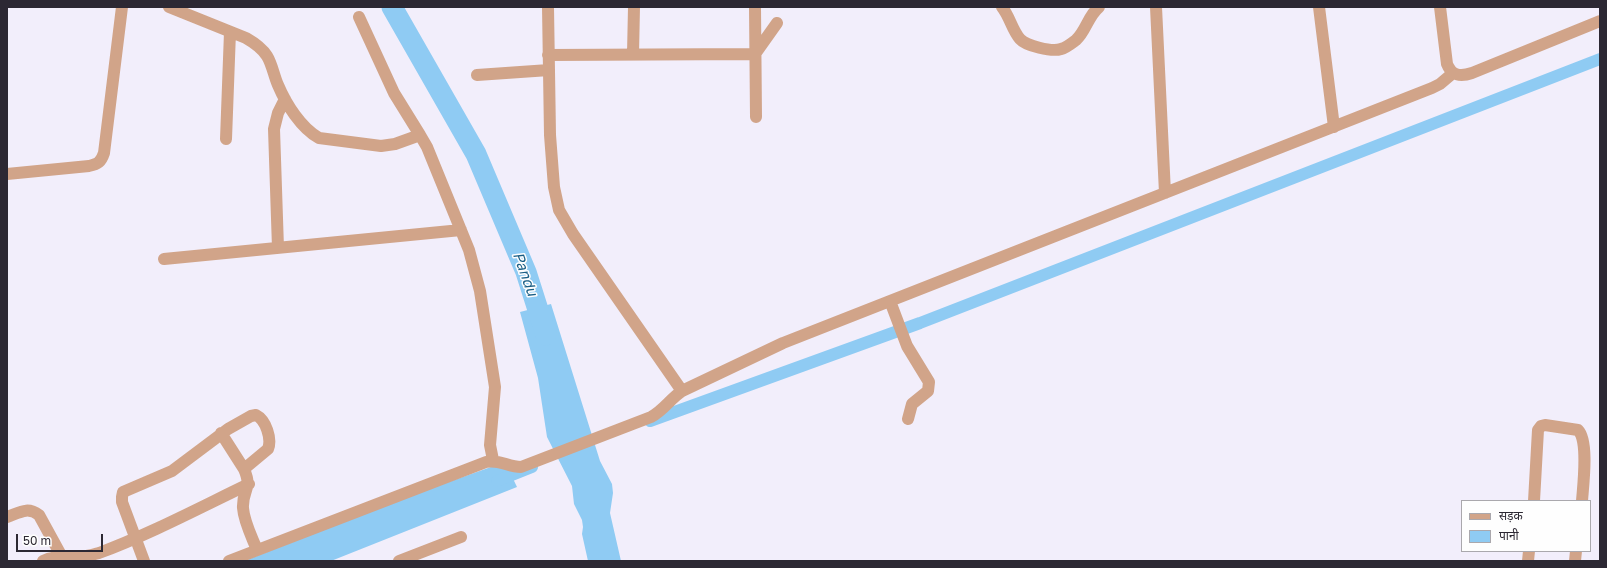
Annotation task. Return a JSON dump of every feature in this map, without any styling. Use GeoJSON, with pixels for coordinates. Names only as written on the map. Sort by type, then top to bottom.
{"type":"FeatureCollection","features":[{"type":"Feature","properties":{"kind":"street"},"geometry":{"type":"LineString","coordinates":[[7,174],[89,166],[97,164],[102,160],[122,7]]}},
{"type":"Feature","properties":{"kind":"street"},"geometry":{"type":"LineString","coordinates":[[169,7],[253,42],[267,56],[285,99],[306,128],[319,138],[381,146],[395,144],[420,135]]}},
{"type":"Feature","properties":{"kind":"street"},"geometry":{"type":"LineString","coordinates":[[548,7],[550,135],[554,187],[559,210],[573,234],[682,391]]}},
{"type":"Feature","properties":{"kind":"street"},"geometry":{"type":"LineString","coordinates":[[633,54],[634,7]]}},
{"type":"Feature","properties":{"kind":"street"},"geometry":{"type":"LineString","coordinates":[[755,7],[756,117]]}},
{"type":"Feature","properties":{"kind":"street"},"geometry":{"type":"LineString","coordinates":[[1002,7],[1016,34],[1023,42],[1029,45],[1054,50],[1061,49],[1077,39],[1092,12],[1099,7]]}},
{"type":"Feature","properties":{"kind":"street"},"geometry":{"type":"LineString","coordinates":[[1156,7],[1165,193]]}},
{"type":"Feature","properties":{"kind":"street"},"geometry":{"type":"LineString","coordinates":[[1319,7],[1334,127]]}},
{"type":"Feature","properties":{"kind":"street"},"geometry":{"type":"LineString","coordinates":[[1440,7],[1447,64],[1450,70],[1457,75],[1472,73],[1600,21]]}},
{"type":"Feature","properties":{"kind":"street"},"geometry":{"type":"LineString","coordinates":[[359,17],[394,93],[426,147],[461,230],[476,272],[495,386],[490,445],[493,460]]}},
{"type":"Feature","properties":{"kind":"street"},"geometry":{"type":"LineString","coordinates":[[755,54],[778,24]]}},
{"type":"Feature","properties":{"kind":"street"},"geometry":{"type":"LineString","coordinates":[[226,138],[230,32]]}},
{"type":"Feature","properties":{"kind":"street"},"geometry":{"type":"LineString","coordinates":[[548,54],[755,54]]}},
{"type":"Feature","properties":{"kind":"street"},"geometry":{"type":"LineString","coordinates":[[477,75],[549,70]]}},
{"type":"Feature","properties":{"kind":"street"},"geometry":{"type":"LineString","coordinates":[[229,561],[493,460],[500,461],[510,466],[521,467],[650,417],[662,410],[674,396],[682,391],[783,343],[892,306],[1165,193],[1432,88],[1440,84],[1453,73]]}},
{"type":"Feature","properties":{"kind":"street"},"geometry":{"type":"LineString","coordinates":[[278,248],[274,129],[278,113],[285,99]]}},
{"type":"Feature","properties":{"kind":"street"},"geometry":{"type":"LineString","coordinates":[[164,259],[461,230]]}},
{"type":"Feature","properties":{"kind":"street"},"geometry":{"type":"LineString","coordinates":[[892,306],[907,346],[929,382],[928,391],[912,404],[908,419]]}},
{"type":"Feature","properties":{"kind":"street"},"geometry":{"type":"LineString","coordinates":[[144,561],[122,502],[123,492],[172,471],[221,434],[251,416],[256,415],[263,421],[270,439],[268,449],[244,469]]}},
{"type":"Feature","properties":{"kind":"street"},"geometry":{"type":"LineString","coordinates":[[1534,500],[1538,430],[1541,426],[1545,425],[1578,430],[1582,434],[1584,460],[1582,500]]}},
{"type":"Feature","properties":{"kind":"street"},"geometry":{"type":"LineString","coordinates":[[221,434],[249,479],[249,484],[243,496],[243,511],[257,550]]}},
{"type":"Feature","properties":{"kind":"street"},"geometry":{"type":"LineString","coordinates":[[43,561],[62,556],[88,556],[135,538],[249,484]]}},
{"type":"Feature","properties":{"kind":"street"},"geometry":{"type":"LineString","coordinates":[[7,517],[27,510],[33,510],[39,515],[62,556]]}},
{"type":"Feature","properties":{"kind":"street"},"geometry":{"type":"LineString","coordinates":[[399,561],[461,537]]}},
{"type":"Feature","properties":{"kind":"water"},"geometry":{"type":"Polygon","coordinates":[[[551,304],[600,461],[612,484],[613,493],[610,513],[621,561],[588,561],[582,534],[582,520],[574,504],[572,486],[547,437],[538,378],[520,312],[551,304]]]}},
{"type":"Feature","properties":{"kind":"water"},"geometry":{"type":"Polygon","coordinates":[[[505,462],[517,487],[331,561],[244,561],[426,490],[505,462]]]}},
{"type":"Feature","properties":{"kind":"waterway","name":"Pandu"},"geometry":{"type":"LineString","coordinates":[[392,7],[476,154],[526,272],[546,335]]}},
{"type":"Feature","properties":{"kind":"waterway"},"geometry":{"type":"LineString","coordinates":[[650,421],[920,323],[1600,59]]}},
{"type":"Feature","properties":{"kind":"waterway"},"geometry":{"type":"LineString","coordinates":[[497,481],[532,467]]}}]}
